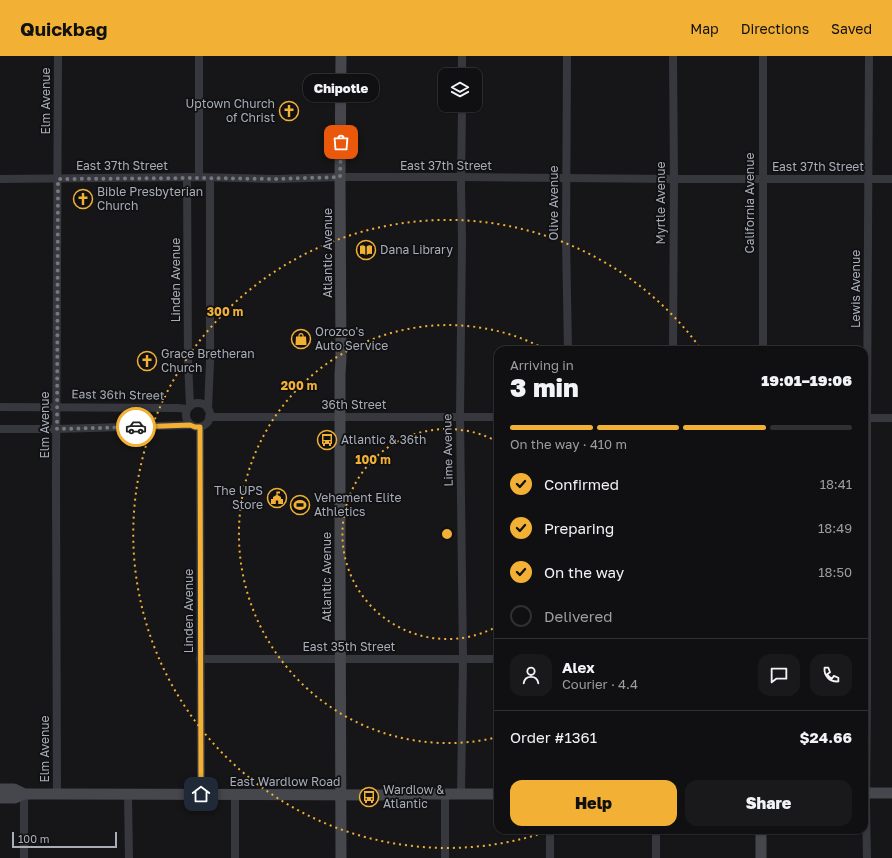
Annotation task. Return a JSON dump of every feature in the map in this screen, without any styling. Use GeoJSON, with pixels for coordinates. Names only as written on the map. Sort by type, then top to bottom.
{"type":"FeatureCollection","features":[{"type":"Feature","properties":{"kind":"main road","name":"Atlantic Avenue"},"geometry":{"type":"LineString","coordinates":[[341,56],[341,858]]}},
{"type":"Feature","properties":{"kind":"main road","name":"East Wardlow Road"},"geometry":{"type":"LineString","coordinates":[[0,789],[14,789],[24,794]]}},
{"type":"Feature","properties":{"kind":"main road"},"geometry":{"type":"LineString","coordinates":[[868,793],[892,793]]}},
{"type":"Feature","properties":{"kind":"main road","name":"East Wardlow Road"},"geometry":{"type":"LineString","coordinates":[[0,798],[15,798],[24,794],[494,794]]}},
{"type":"Feature","properties":{"kind":"main road"},"geometry":{"type":"LineString","coordinates":[[761,834],[761,858]]}},
{"type":"Feature","properties":{"kind":"street","name":"Elm Avenue"},"geometry":{"type":"LineString","coordinates":[[57,794],[58,56]]}},
{"type":"Feature","properties":{"kind":"street"},"geometry":{"type":"LineString","coordinates":[[199,56],[199,178]]}},
{"type":"Feature","properties":{"kind":"street"},"geometry":{"type":"LineString","coordinates":[[462,56],[462,68]]}},
{"type":"Feature","properties":{"kind":"street","name":"Olive Avenue"},"geometry":{"type":"LineString","coordinates":[[567,56],[566,239],[568,346]]}},
{"type":"Feature","properties":{"kind":"street","name":"Myrtle Avenue"},"geometry":{"type":"LineString","coordinates":[[672,346],[674,179],[673,56]]}},
{"type":"Feature","properties":{"kind":"street","name":"California Avenue"},"geometry":{"type":"LineString","coordinates":[[763,56],[763,346]]}},
{"type":"Feature","properties":{"kind":"street","name":"Lewis Avenue"},"geometry":{"type":"LineString","coordinates":[[866,346],[869,56]]}},
{"type":"Feature","properties":{"kind":"street","name":"Lime Avenue"},"geometry":{"type":"LineString","coordinates":[[461,794],[463,658],[460,416],[462,112]]}},
{"type":"Feature","properties":{"kind":"street","name":"East 37th Street"},"geometry":{"type":"LineString","coordinates":[[0,179],[275,179],[340,177],[892,179]]}},
{"type":"Feature","properties":{"kind":"street","name":"Linden Avenue"},"geometry":{"type":"LineString","coordinates":[[187,178],[188,408]]}},
{"type":"Feature","properties":{"kind":"street"},"geometry":{"type":"LineString","coordinates":[[0,429],[190,425],[200,427],[206,423],[209,413],[210,362],[210,178]]}},
{"type":"Feature","properties":{"kind":"street"},"geometry":{"type":"LineString","coordinates":[[190,425],[186,419],[186,412],[188,408],[197,403],[201,404],[209,413]]}},
{"type":"Feature","properties":{"kind":"street","name":"East 36th Street"},"geometry":{"type":"LineString","coordinates":[[0,407],[188,408]]}},
{"type":"Feature","properties":{"kind":"street","name":"36th Street"},"geometry":{"type":"LineString","coordinates":[[209,413],[341,417],[494,417]]}},
{"type":"Feature","properties":{"kind":"street"},"geometry":{"type":"LineString","coordinates":[[868,418],[892,418]]}},
{"type":"Feature","properties":{"kind":"street","name":"Linden Avenue"},"geometry":{"type":"LineString","coordinates":[[200,427],[201,794]]}},
{"type":"Feature","properties":{"kind":"street","name":"East 35th Street"},"geometry":{"type":"LineString","coordinates":[[200,659],[494,659]]}},
{"type":"Feature","properties":{"kind":"street"},"geometry":{"type":"LineString","coordinates":[[24,794],[24,858]]}},
{"type":"Feature","properties":{"kind":"street"},"geometry":{"type":"LineString","coordinates":[[235,858],[236,794]]}},
{"type":"Feature","properties":{"kind":"street"},"geometry":{"type":"LineString","coordinates":[[128,795],[129,858]]}},
{"type":"Feature","properties":{"kind":"street"},"geometry":{"type":"LineString","coordinates":[[445,795],[445,858]]}},
{"type":"Feature","properties":{"kind":"street"},"geometry":{"type":"LineString","coordinates":[[550,834],[550,858]]}},
{"type":"Feature","properties":{"kind":"street"},"geometry":{"type":"LineString","coordinates":[[656,834],[656,858]]}},
{"type":"Feature","properties":{"kind":"street","name":"Lewis Avenue"},"geometry":{"type":"LineString","coordinates":[[866,834],[867,858]]}},
{"type":"Feature","properties":{"kind":"way so far"},"geometry":{"type":"LineString","coordinates":[[136,427],[57,429],[58,179],[275,179],[340,177],[341,142]]}},
{"type":"Feature","properties":{"kind":"place","name":"Uptown Church of Christ"},"geometry":{"type":"Point","coordinates":[289,111]}},
{"type":"Feature","properties":{"kind":"place","name":"Chipotle"},"geometry":{"type":"Point","coordinates":[341,142]}},
{"type":"Feature","properties":{"kind":"place","name":"Bible Presbyterian Church"},"geometry":{"type":"Point","coordinates":[83,199]}},
{"type":"Feature","properties":{"kind":"place","name":"Dana Library"},"geometry":{"type":"Point","coordinates":[366,250]}},
{"type":"Feature","properties":{"kind":"place","name":"Orozco's Auto Service"},"geometry":{"type":"Point","coordinates":[301,339]}},
{"type":"Feature","properties":{"kind":"place","name":"Grace Bretheran Church"},"geometry":{"type":"Point","coordinates":[147,361]}},
{"type":"Feature","properties":{"kind":"place","name":"Atlantic & 36th"},"geometry":{"type":"Point","coordinates":[327,440]}},
{"type":"Feature","properties":{"kind":"place","name":"The UPS Store"},"geometry":{"type":"Point","coordinates":[277,498]}},
{"type":"Feature","properties":{"kind":"place","name":"Vehement Elite Athletics"},"geometry":{"type":"Point","coordinates":[300,505]}},
{"type":"Feature","properties":{"kind":"place","name":"Wardlow & Atlantic"},"geometry":{"type":"Point","coordinates":[369,797]}},
{"type":"Feature","properties":{"kind":"route"},"geometry":{"type":"LineString","coordinates":[[136,427],[190,425],[200,427],[201,794]]}}]}
